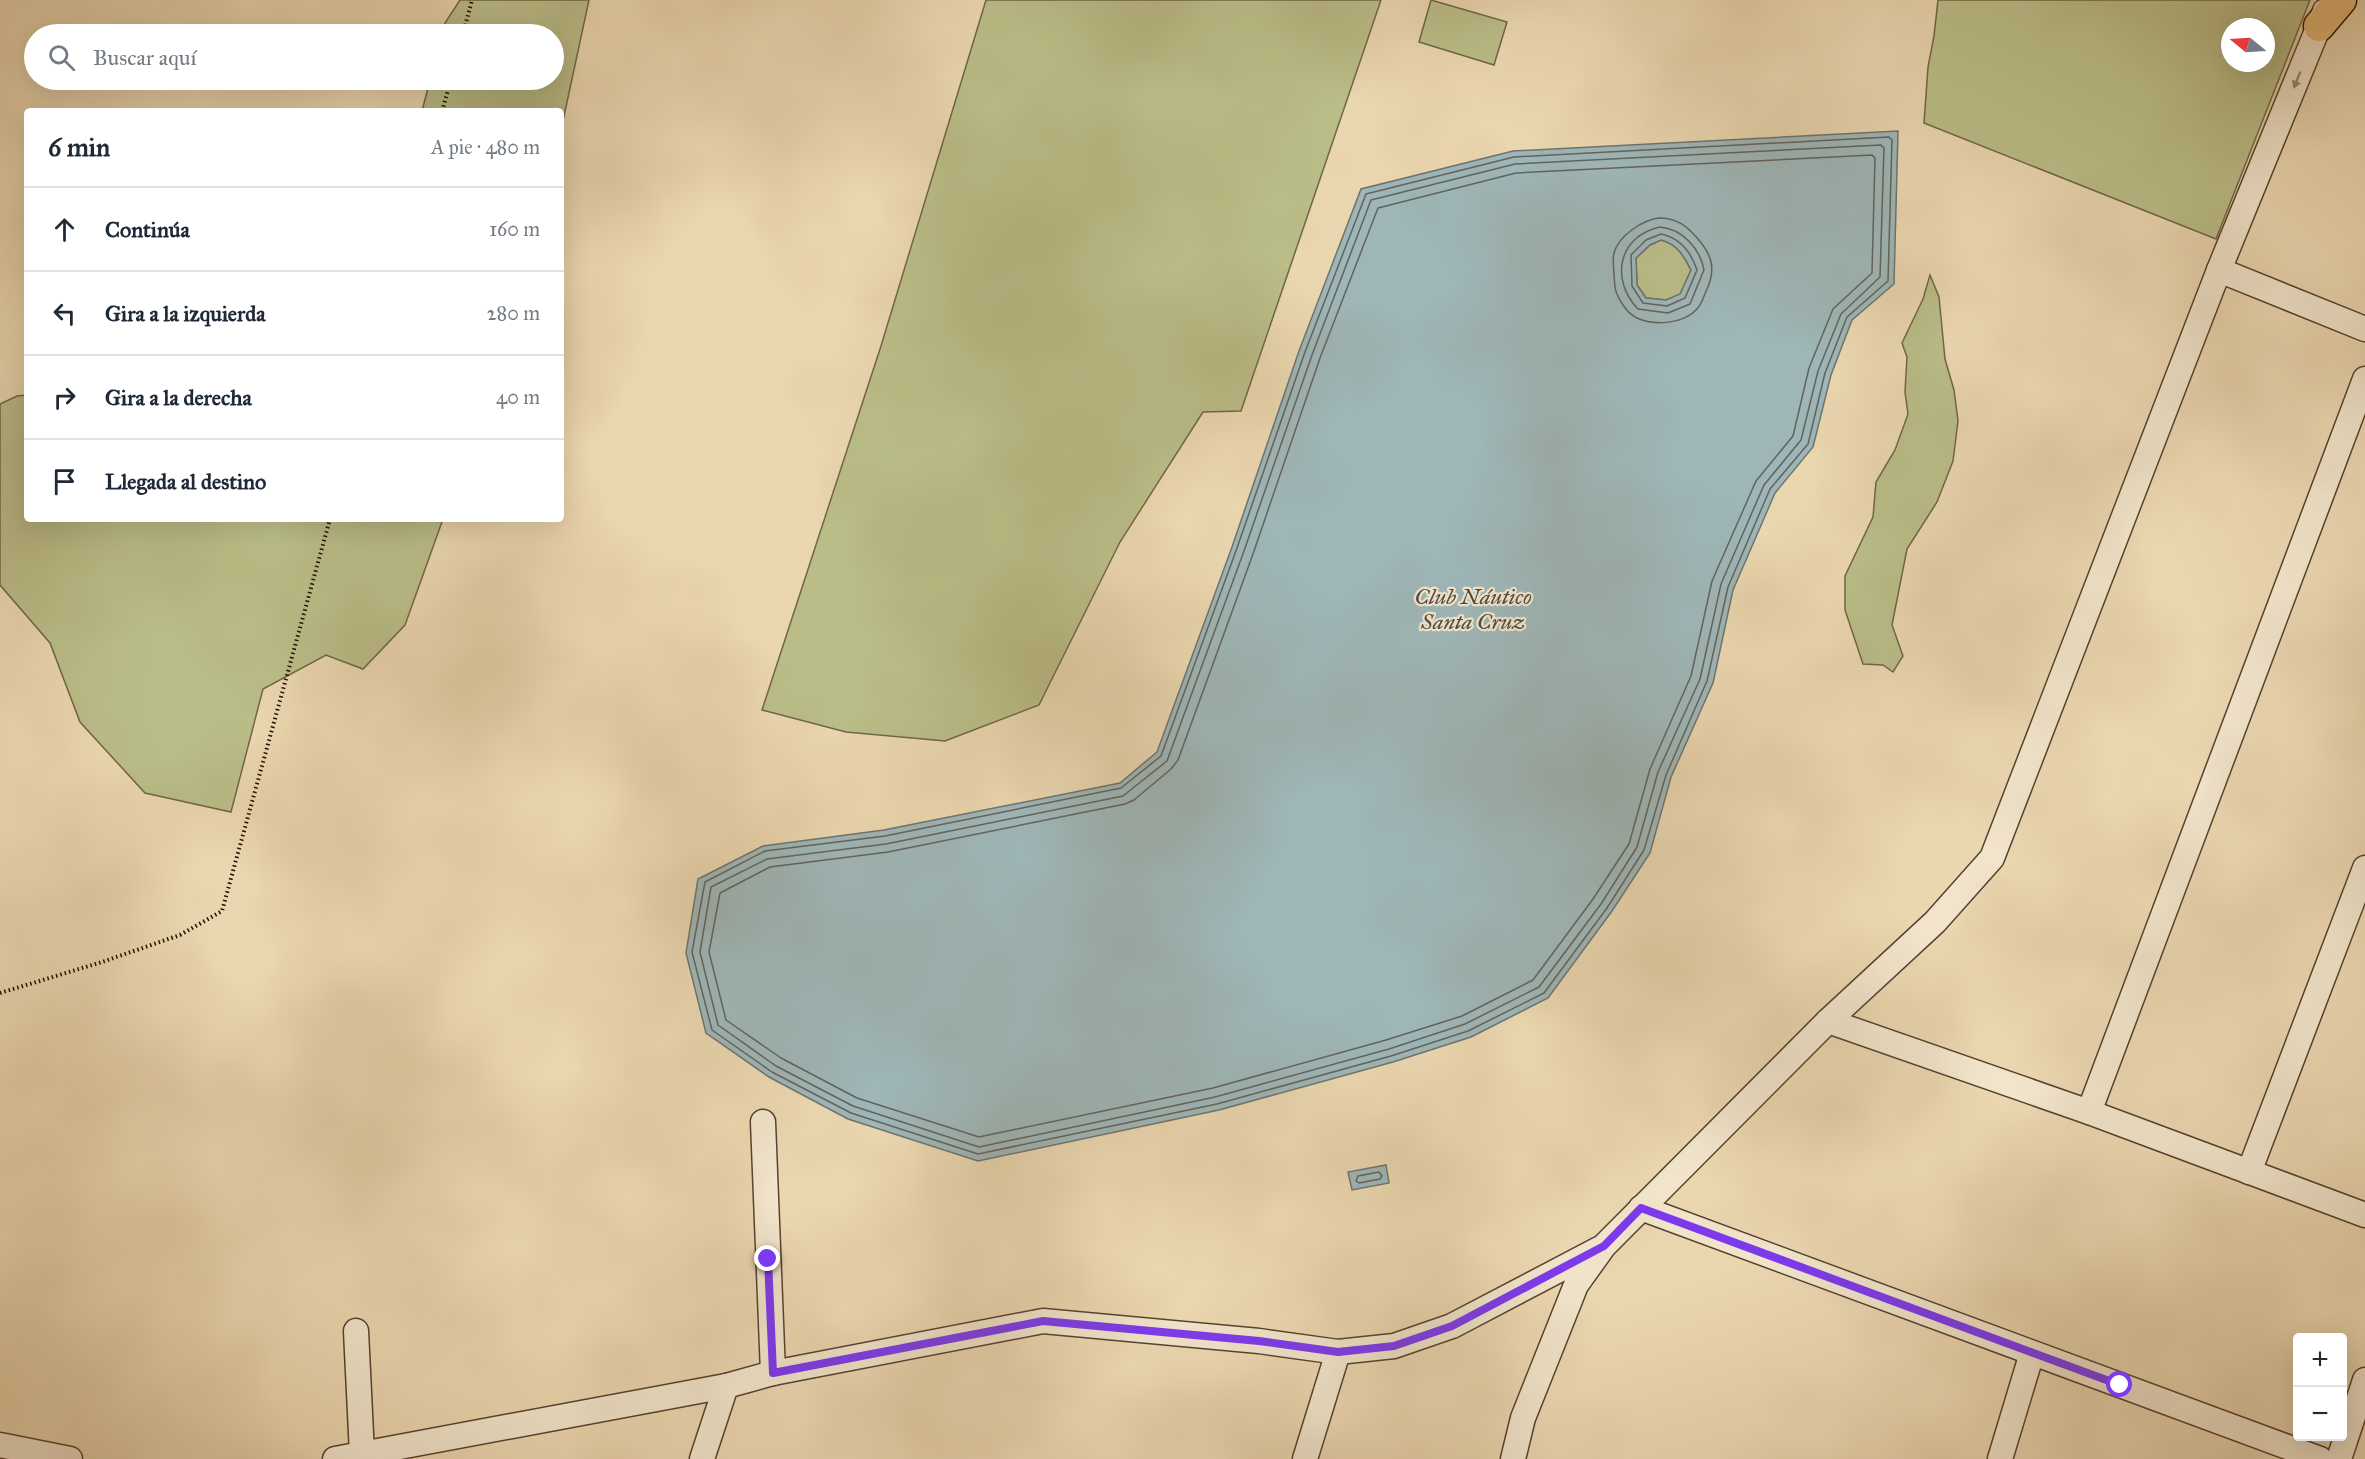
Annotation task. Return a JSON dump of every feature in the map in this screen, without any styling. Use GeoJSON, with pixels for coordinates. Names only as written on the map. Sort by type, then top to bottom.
{"type":"FeatureCollection","features":[{"type":"Feature","properties":{"kind":"main road"},"geometry":{"type":"LineString","coordinates":[[2324,13],[2341,0]]}},
{"type":"Feature","properties":{"kind":"street"},"geometry":{"type":"LineString","coordinates":[[1513,1459],[1523,1418],[1576,1285],[1604,1246],[1828,1021],[1935,922],[1992,858],[2219,270],[2324,13]]}},
{"type":"Feature","properties":{"kind":"street"},"geometry":{"type":"LineString","coordinates":[[2219,270],[2365,329]]}},
{"type":"Feature","properties":{"kind":"street"},"geometry":{"type":"LineString","coordinates":[[2089,1112],[2365,379]]}},
{"type":"Feature","properties":{"kind":"street"},"geometry":{"type":"LineString","coordinates":[[2249,1172],[2365,868]]}},
{"type":"Feature","properties":{"kind":"street"},"geometry":{"type":"LineString","coordinates":[[1828,1021],[2089,1112],[2365,1215]]}},
{"type":"Feature","properties":{"kind":"street"},"geometry":{"type":"LineString","coordinates":[[763,1122],[773,1373]]}},
{"type":"Feature","properties":{"kind":"street"},"geometry":{"type":"LineString","coordinates":[[1641,1208],[2320,1459]]}},
{"type":"Feature","properties":{"kind":"street"},"geometry":{"type":"LineString","coordinates":[[335,1459],[726,1386],[773,1373],[1043,1321],[1259,1341],[1338,1352],[1394,1346],[1452,1326],[1604,1246]]}},
{"type":"Feature","properties":{"kind":"street"},"geometry":{"type":"LineString","coordinates":[[356,1331],[362,1454]]}},
{"type":"Feature","properties":{"kind":"street"},"geometry":{"type":"LineString","coordinates":[[1305,1459],[1338,1352]]}},
{"type":"Feature","properties":{"kind":"street"},"geometry":{"type":"LineString","coordinates":[[2000,1459],[2032,1353]]}},
{"type":"Feature","properties":{"kind":"street"},"geometry":{"type":"LineString","coordinates":[[2339,1459],[2365,1380]]}},
{"type":"Feature","properties":{"kind":"street"},"geometry":{"type":"LineString","coordinates":[[702,1459],[726,1386]]}},
{"type":"Feature","properties":{"kind":"street"},"geometry":{"type":"LineString","coordinates":[[0,1445],[69,1459]]}},
{"type":"Feature","properties":{"kind":"path"},"geometry":{"type":"LineString","coordinates":[[466,24],[472,0]]}},
{"type":"Feature","properties":{"kind":"path"},"geometry":{"type":"LineString","coordinates":[[443,108],[448,90]]}},
{"type":"Feature","properties":{"kind":"path"},"geometry":{"type":"LineString","coordinates":[[0,993],[180,935],[222,911],[329,522]]}},
{"type":"Feature","properties":{"kind":"green space"},"geometry":{"type":"Polygon","coordinates":[[[460,0],[589,0],[564,116],[564,108],[423,108],[427,90],[564,90],[564,24],[445,23],[460,0]]]}},
{"type":"Feature","properties":{"kind":"green space"},"geometry":{"type":"Polygon","coordinates":[[[986,0],[1381,0],[1241,411],[1203,412],[1120,542],[1039,705],[945,741],[846,732],[762,710],[881,346],[986,0]]]}},
{"type":"Feature","properties":{"kind":"green space"},"geometry":{"type":"Polygon","coordinates":[[[1431,0],[1507,22],[1494,65],[1419,42],[1431,0]]]}},
{"type":"Feature","properties":{"kind":"green space"},"geometry":{"type":"Polygon","coordinates":[[[1938,0],[2310,0],[2216,239],[1924,123],[1928,67],[1938,0]]]}},
{"type":"Feature","properties":{"kind":"green space"},"geometry":{"type":"Polygon","coordinates":[[[1661,240],[1676,247],[1691,270],[1680,295],[1666,300],[1646,298],[1637,285],[1636,258],[1650,245],[1661,240]]]}},
{"type":"Feature","properties":{"kind":"green space"},"geometry":{"type":"Polygon","coordinates":[[[1930,275],[1939,297],[1945,359],[1954,390],[1958,421],[1953,461],[1937,502],[1907,549],[1892,625],[1903,656],[1893,672],[1883,665],[1863,664],[1845,610],[1845,576],[1873,517],[1876,482],[1895,450],[1908,414],[1905,392],[1907,357],[1902,343],[1923,299],[1930,275]]]}},
{"type":"Feature","properties":{"kind":"green space"},"geometry":{"type":"Polygon","coordinates":[[[24,395],[24,522],[442,522],[405,625],[363,669],[326,655],[263,689],[231,812],[145,793],[80,722],[50,643],[0,585],[0,404],[24,395]]]}},
{"type":"Feature","properties":{"kind":"water","name":"Club Náutico Santa Cruz"},"geometry":{"type":"Polygon","coordinates":[[[1898,131],[1894,284],[1852,320],[1831,375],[1813,447],[1775,493],[1733,590],[1713,683],[1671,777],[1650,853],[1612,911],[1548,998],[1471,1037],[1393,1062],[1219,1110],[978,1161],[848,1119],[769,1077],[706,1033],[686,953],[698,879],[763,846],[884,830],[1120,783],[1157,752],[1232,547],[1299,351],[1361,189],[1513,151],[1898,131]],[[1661,240],[1650,245],[1636,258],[1637,285],[1646,298],[1666,300],[1680,294],[1691,270],[1679,251],[1661,240]]]}},
{"type":"Feature","properties":{"kind":"water"},"geometry":{"type":"Polygon","coordinates":[[[1386,1165],[1389,1183],[1352,1190],[1348,1172],[1386,1165]]]}},
{"type":"Feature","properties":{"kind":"route"},"geometry":{"type":"LineString","coordinates":[[768,1259],[773,1373],[1043,1321],[1259,1341],[1338,1352],[1394,1346],[1452,1326],[1604,1246],[1641,1208],[2120,1385]]}}]}
